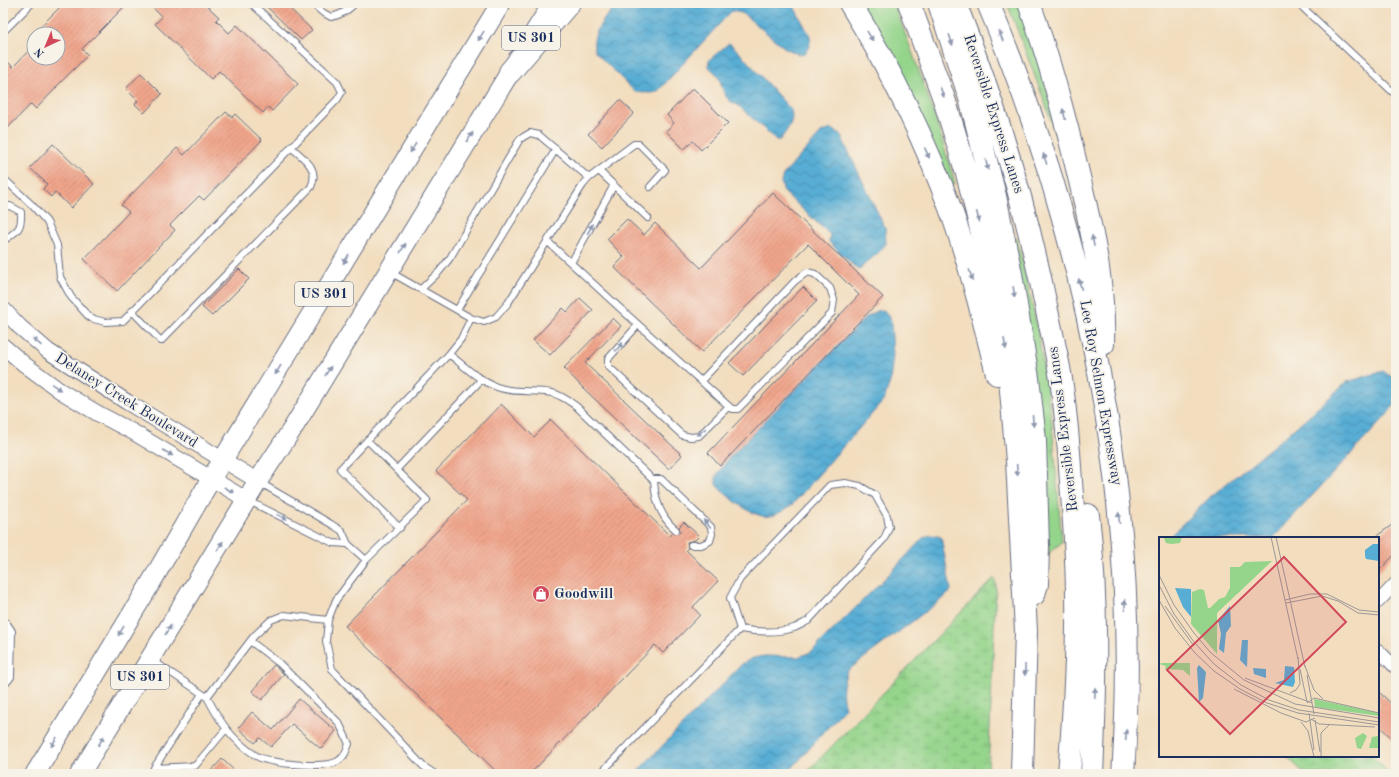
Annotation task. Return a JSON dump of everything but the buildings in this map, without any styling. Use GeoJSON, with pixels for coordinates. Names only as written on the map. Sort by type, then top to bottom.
{"type":"FeatureCollection","features":[{"type":"Feature","properties":{"kind":"highway"},"geometry":{"type":"LineString","coordinates":[[510,72],[569,3]]}},
{"type":"Feature","properties":{"kind":"highway"},"geometry":{"type":"LineString","coordinates":[[850,3],[883,60],[906,106],[936,173],[953,216],[980,303],[997,374],[1014,431]]}},
{"type":"Feature","properties":{"kind":"highway"},"geometry":{"type":"LineString","coordinates":[[909,3],[957,138],[978,215],[1009,367],[1017,461],[1030,570],[1025,623],[1022,774]]}},
{"type":"Feature","properties":{"kind":"highway"},"geometry":{"type":"LineString","coordinates":[[939,3],[970,98],[995,196],[1011,274],[1028,378],[1035,440],[1038,546],[1030,570]]}},
{"type":"Feature","properties":{"kind":"highway","name":"Reversible Express Lanes"},"geometry":{"type":"LineString","coordinates":[[954,3],[988,93],[1022,202],[1039,268],[1061,378],[1069,458],[1082,524],[1077,584],[1075,683],[1069,774]]}},
{"type":"Feature","properties":{"kind":"highway","name":"Lee Roy Selmon Expressway"},"geometry":{"type":"LineString","coordinates":[[988,3],[1024,95],[1062,215],[1084,301],[1100,377],[1117,492],[1124,580],[1127,712],[1123,774]]}},
{"type":"Feature","properties":{"kind":"highway"},"geometry":{"type":"LineString","coordinates":[[1029,3],[1062,107],[1085,200],[1093,242],[1101,290],[1103,313],[1100,377]]}},
{"type":"Feature","properties":{"kind":"highway"},"geometry":{"type":"LineString","coordinates":[[1082,524],[1093,569],[1095,692],[1092,774]]}},
{"type":"Feature","properties":{"kind":"main road","name":"US 301"},"geometry":{"type":"LineString","coordinates":[[35,774],[149,586],[211,479],[501,3]]}},
{"type":"Feature","properties":{"kind":"main road","name":"US 301"},"geometry":{"type":"LineString","coordinates":[[80,774],[258,481],[293,428],[553,3]]}},
{"type":"Feature","properties":{"kind":"street","name":"Delaney Creek Boulevard"},"geometry":{"type":"LineString","coordinates":[[3,309],[20,327],[48,351],[223,461],[258,481]]}},
{"type":"Feature","properties":{"kind":"street","name":"Delaney Creek Boulevard"},"geometry":{"type":"LineString","coordinates":[[3,346],[59,390],[247,500]]}},
{"type":"Feature","properties":{"kind":"street"},"geometry":{"type":"LineString","coordinates":[[1379,601],[1396,583]]}},
{"type":"Feature","properties":{"kind":"street"},"geometry":{"type":"LineString","coordinates":[[3,623],[9,632],[8,676],[3,682]]}},
{"type":"Feature","properties":{"kind":"street"},"geometry":{"type":"LineString","coordinates":[[1379,651],[1396,668]]}},
{"type":"Feature","properties":{"kind":"lane"},"geometry":{"type":"LineString","coordinates":[[3,32],[32,3]]}},
{"type":"Feature","properties":{"kind":"lane"},"geometry":{"type":"LineString","coordinates":[[3,178],[32,204],[47,222],[57,245],[60,277],[71,297],[90,318],[105,322],[123,320],[338,100],[342,92],[337,82],[251,3]]}},
{"type":"Feature","properties":{"kind":"lane"},"geometry":{"type":"LineString","coordinates":[[312,3],[322,12],[331,17],[340,16],[355,3]]}},
{"type":"Feature","properties":{"kind":"lane"},"geometry":{"type":"LineString","coordinates":[[1298,3],[1396,95]]}},
{"type":"Feature","properties":{"kind":"lane"},"geometry":{"type":"LineString","coordinates":[[421,289],[440,272],[450,258],[520,139],[530,133],[539,134],[589,178]]}},
{"type":"Feature","properties":{"kind":"lane"},"geometry":{"type":"LineString","coordinates":[[389,271],[471,318],[484,322],[496,317],[508,303],[583,185],[589,178],[634,144],[639,144],[665,170],[650,187]]}},
{"type":"Feature","properties":{"kind":"lane"},"geometry":{"type":"LineString","coordinates":[[132,311],[162,341],[184,319],[311,187],[314,178],[313,167],[291,147]]}},
{"type":"Feature","properties":{"kind":"lane"},"geometry":{"type":"LineString","coordinates":[[457,310],[556,149]]}},
{"type":"Feature","properties":{"kind":"lane"},"geometry":{"type":"LineString","coordinates":[[599,171],[648,218]]}},
{"type":"Feature","properties":{"kind":"lane"},"geometry":{"type":"LineString","coordinates":[[571,263],[614,185]]}},
{"type":"Feature","properties":{"kind":"lane"},"geometry":{"type":"LineString","coordinates":[[21,212],[32,204]]}},
{"type":"Feature","properties":{"kind":"lane"},"geometry":{"type":"LineString","coordinates":[[3,207],[10,206],[21,212]]}},
{"type":"Feature","properties":{"kind":"lane"},"geometry":{"type":"LineString","coordinates":[[3,241],[16,232],[22,223],[21,212]]}},
{"type":"Feature","properties":{"kind":"lane"},"geometry":{"type":"LineString","coordinates":[[547,241],[638,325],[732,409],[738,410],[832,313],[834,300],[830,288],[816,274],[807,272],[795,281],[701,381]]}},
{"type":"Feature","properties":{"kind":"lane"},"geometry":{"type":"LineString","coordinates":[[400,528],[340,469],[449,354],[461,339],[471,318]]}},
{"type":"Feature","properties":{"kind":"lane"},"geometry":{"type":"LineString","coordinates":[[638,325],[608,359],[608,366],[682,435],[691,437],[699,436],[729,406]]}},
{"type":"Feature","properties":{"kind":"lane"},"geometry":{"type":"LineString","coordinates":[[449,354],[482,379],[496,387],[514,391],[553,393],[565,398],[576,406],[654,481],[655,493],[660,510],[676,530]]}},
{"type":"Feature","properties":{"kind":"lane"},"geometry":{"type":"LineString","coordinates":[[397,469],[482,379]]}},
{"type":"Feature","properties":{"kind":"lane"},"geometry":{"type":"LineString","coordinates":[[367,440],[427,500],[366,560],[336,600],[328,620],[326,642],[332,669],[423,766],[435,774]]}},
{"type":"Feature","properties":{"kind":"lane"},"geometry":{"type":"LineString","coordinates":[[652,479],[661,479],[711,527],[712,534],[710,541],[701,545],[691,544]]}},
{"type":"Feature","properties":{"kind":"lane"},"geometry":{"type":"LineString","coordinates":[[258,481],[342,532],[348,544],[366,560]]}},
{"type":"Feature","properties":{"kind":"lane"},"geometry":{"type":"LineString","coordinates":[[845,483],[860,486],[875,495],[888,516],[889,527],[884,539],[808,621],[793,628],[777,630],[755,631],[740,629],[730,598],[740,579],[830,485],[845,483]]}},
{"type":"Feature","properties":{"kind":"lane"},"geometry":{"type":"LineString","coordinates":[[247,500],[333,543],[348,544]]}},
{"type":"Feature","properties":{"kind":"lane"},"geometry":{"type":"LineString","coordinates":[[226,729],[195,766],[154,768],[204,696],[250,641],[271,620],[284,615],[328,620]]}},
{"type":"Feature","properties":{"kind":"lane"},"geometry":{"type":"LineString","coordinates":[[600,774],[740,629]]}},
{"type":"Feature","properties":{"kind":"lane"},"geometry":{"type":"LineString","coordinates":[[151,659],[204,696],[220,722],[236,741],[256,757],[274,762],[309,766],[337,763],[344,757],[349,744],[339,723],[279,663],[250,641]]}},
{"type":"Feature","properties":{"kind":"green space"},"geometry":{"type":"Polygon","coordinates":[[[857,3],[893,3],[927,93],[955,184],[947,187],[857,3]]]}},
{"type":"Feature","properties":{"kind":"green space"},"geometry":{"type":"Polygon","coordinates":[[[1007,3],[1024,3],[1068,171],[1044,100],[1007,3]]]}},
{"type":"Feature","properties":{"kind":"green space"},"geometry":{"type":"Polygon","coordinates":[[[1017,238],[1037,326],[1052,424],[1062,542],[1049,553],[1014,240],[1017,238]]]}},
{"type":"Feature","properties":{"kind":"green space"},"geometry":{"type":"Polygon","coordinates":[[[994,578],[996,584],[988,774],[805,774],[994,578]]]}},
{"type":"Feature","properties":{"kind":"green space"},"geometry":{"type":"Polygon","coordinates":[[[1287,757],[1373,757],[1390,774],[1305,774],[1287,757]]]}},
{"type":"Feature","properties":{"kind":"water"},"geometry":{"type":"Polygon","coordinates":[[[617,3],[792,3],[810,36],[810,43],[805,53],[798,54],[785,48],[742,13],[732,11],[659,90],[651,93],[635,92],[595,52],[594,39],[596,32],[617,3]]]}},
{"type":"Feature","properties":{"kind":"water"},"geometry":{"type":"Polygon","coordinates":[[[729,43],[740,53],[791,110],[791,122],[780,140],[776,140],[738,105],[729,100],[718,76],[708,66],[709,60],[729,43]]]}},
{"type":"Feature","properties":{"kind":"water"},"geometry":{"type":"Polygon","coordinates":[[[832,129],[840,134],[885,228],[886,244],[858,270],[829,242],[830,235],[784,192],[781,182],[783,175],[822,132],[832,129]]]}},
{"type":"Feature","properties":{"kind":"water"},"geometry":{"type":"Polygon","coordinates":[[[884,310],[891,321],[893,356],[890,382],[884,400],[792,505],[781,512],[770,516],[757,514],[741,506],[716,485],[716,476],[729,458],[865,318],[877,311],[884,310]]]}},
{"type":"Feature","properties":{"kind":"water"},"geometry":{"type":"Polygon","coordinates":[[[1383,371],[1396,380],[1396,402],[1387,415],[1274,537],[1171,537],[1172,534],[1210,497],[1288,434],[1347,382],[1383,371]]]}},
{"type":"Feature","properties":{"kind":"water"},"geometry":{"type":"Polygon","coordinates":[[[932,535],[941,537],[951,590],[946,596],[847,671],[843,690],[845,708],[787,774],[635,774],[742,664],[753,658],[765,656],[798,657],[811,652],[924,537],[932,535]]]}},
{"type":"Feature","properties":{"kind":"place","name":"Goodwill"},"geometry":{"type":"Point","coordinates":[541,594]}}]}
